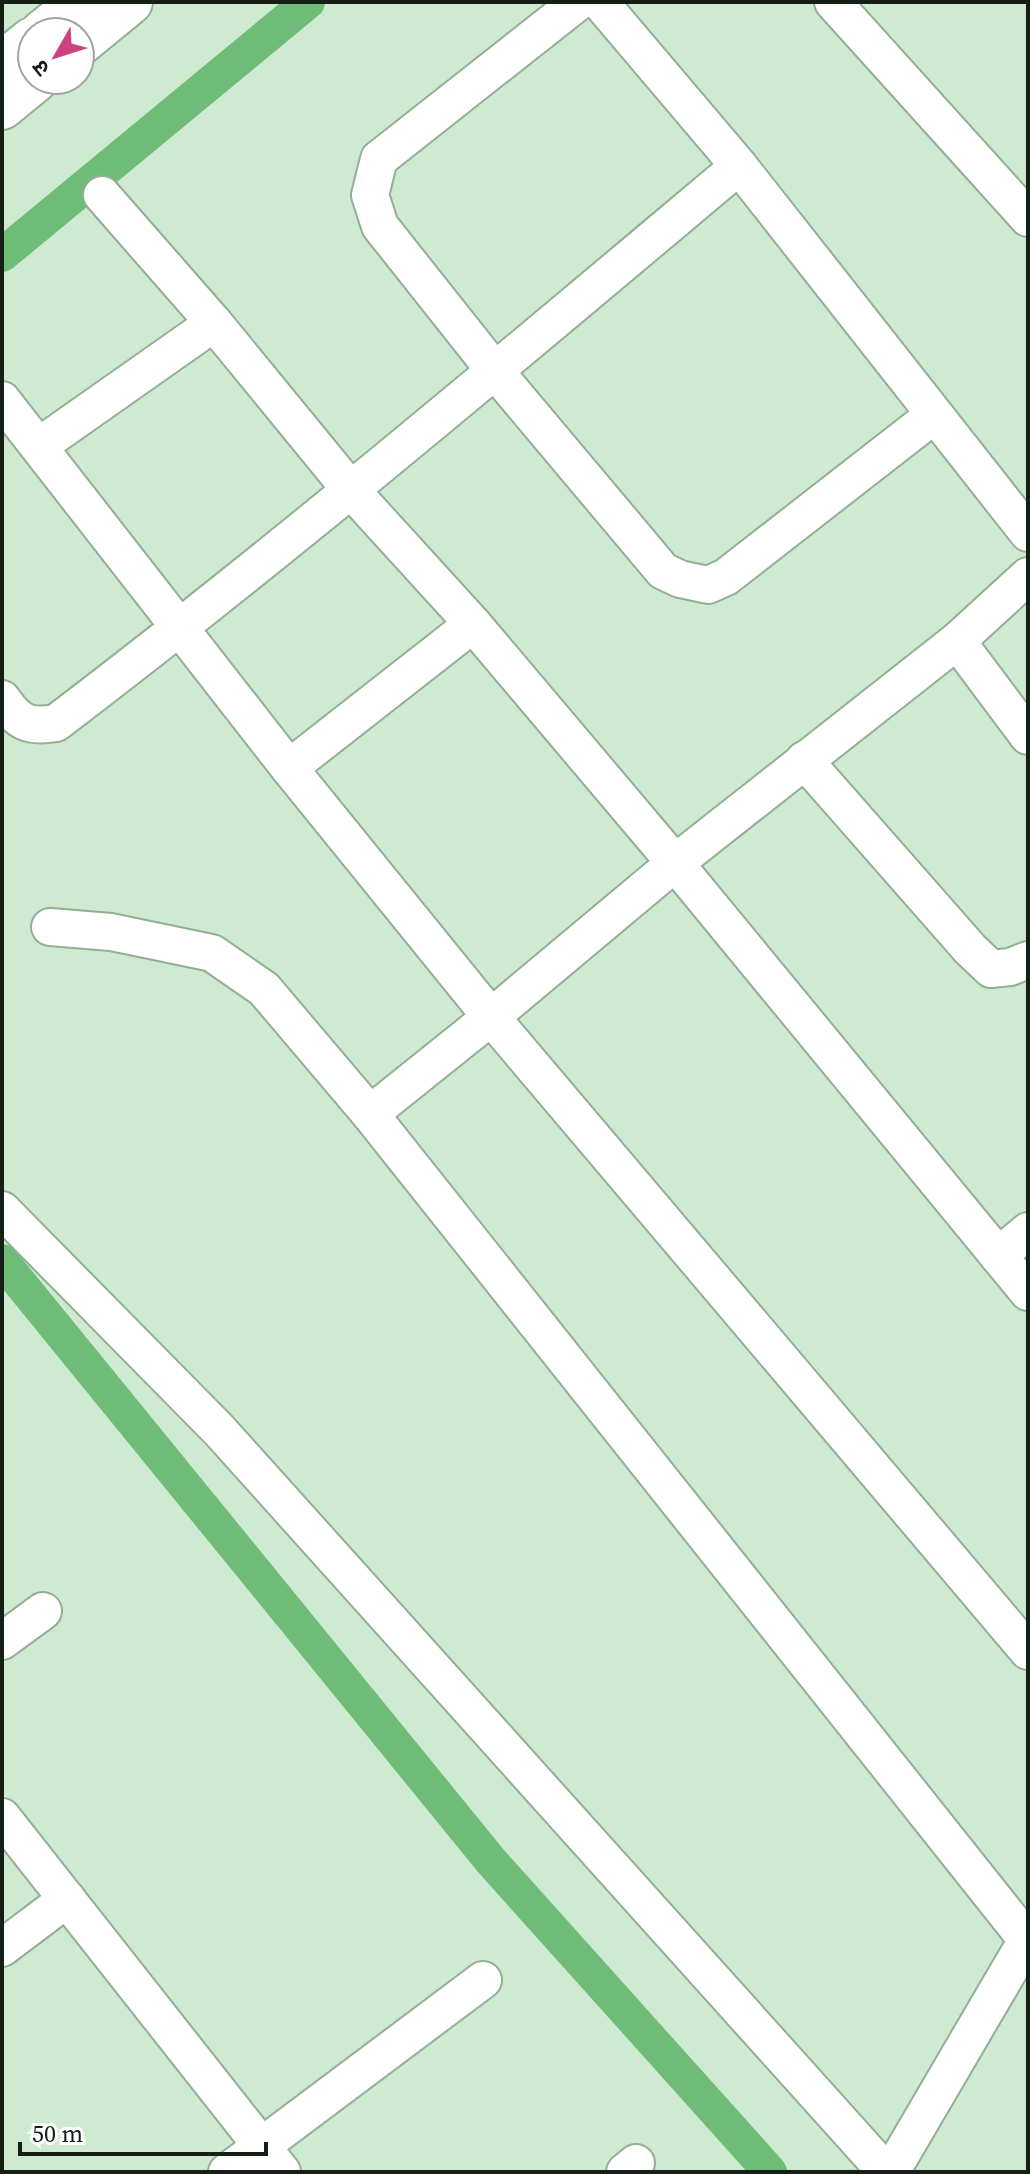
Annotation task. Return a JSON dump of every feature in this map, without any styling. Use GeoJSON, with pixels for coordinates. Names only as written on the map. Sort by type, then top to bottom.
{"type":"FeatureCollection","features":[{"type":"Feature","properties":{"kind":"street"},"geometry":{"type":"LineString","coordinates":[[63,16],[81,2]]}},
{"type":"Feature","properties":{"kind":"street"},"geometry":{"type":"LineString","coordinates":[[96,30],[130,2]]}},
{"type":"Feature","properties":{"kind":"street"},"geometry":{"type":"LineString","coordinates":[[578,2],[379,159],[370,195],[380,226],[495,371],[663,571],[680,579],[708,585],[726,577],[934,415]]}},
{"type":"Feature","properties":{"kind":"street"},"geometry":{"type":"LineString","coordinates":[[600,2],[739,166],[1028,533]]}},
{"type":"Feature","properties":{"kind":"street"},"geometry":{"type":"LineString","coordinates":[[833,2],[1028,218]]}},
{"type":"Feature","properties":{"kind":"street"},"geometry":{"type":"LineString","coordinates":[[2,699],[12,713],[25,723],[38,726],[56,723],[180,628],[495,371],[739,166]]}},
{"type":"Feature","properties":{"kind":"street"},"geometry":{"type":"LineString","coordinates":[[102,195],[214,323],[350,489],[473,624],[675,863],[1028,1292]]}},
{"type":"Feature","properties":{"kind":"street"},"geometry":{"type":"LineString","coordinates":[[39,446],[214,323]]}},
{"type":"Feature","properties":{"kind":"street"},"geometry":{"type":"LineString","coordinates":[[2,400],[289,768],[491,1017],[1028,1651]]}},
{"type":"Feature","properties":{"kind":"street"},"geometry":{"type":"LineString","coordinates":[[370,1114],[675,863],[957,641],[1028,576]]}},
{"type":"Feature","properties":{"kind":"street"},"geometry":{"type":"LineString","coordinates":[[289,768],[473,624]]}},
{"type":"Feature","properties":{"kind":"street"},"geometry":{"type":"LineString","coordinates":[[957,641],[1028,736]]}},
{"type":"Feature","properties":{"kind":"street"},"geometry":{"type":"LineString","coordinates":[[804,760],[991,969],[1010,967],[1028,960]]}},
{"type":"Feature","properties":{"kind":"street"},"geometry":{"type":"LineString","coordinates":[[2,1210],[219,1430],[888,2172],[1027,1939],[370,1114],[264,989],[212,953],[111,932],[50,927]]}},
{"type":"Feature","properties":{"kind":"street"},"geometry":{"type":"LineString","coordinates":[[998,1256],[1028,1231]]}},
{"type":"Feature","properties":{"kind":"street"},"geometry":{"type":"LineString","coordinates":[[2,1641],[43,1611]]}},
{"type":"Feature","properties":{"kind":"street"},"geometry":{"type":"LineString","coordinates":[[2,1817],[272,2159]]}},
{"type":"Feature","properties":{"kind":"street"},"geometry":{"type":"LineString","coordinates":[[2,1948],[67,1899]]}},
{"type":"Feature","properties":{"kind":"street"},"geometry":{"type":"LineString","coordinates":[[227,2172],[272,2159],[483,1980]]}},
{"type":"Feature","properties":{"kind":"waterway"},"geometry":{"type":"LineString","coordinates":[[2,255],[308,2]]}},
{"type":"Feature","properties":{"kind":"waterway"},"geometry":{"type":"LineString","coordinates":[[2,1261],[491,1861],[770,2172]]}}]}
